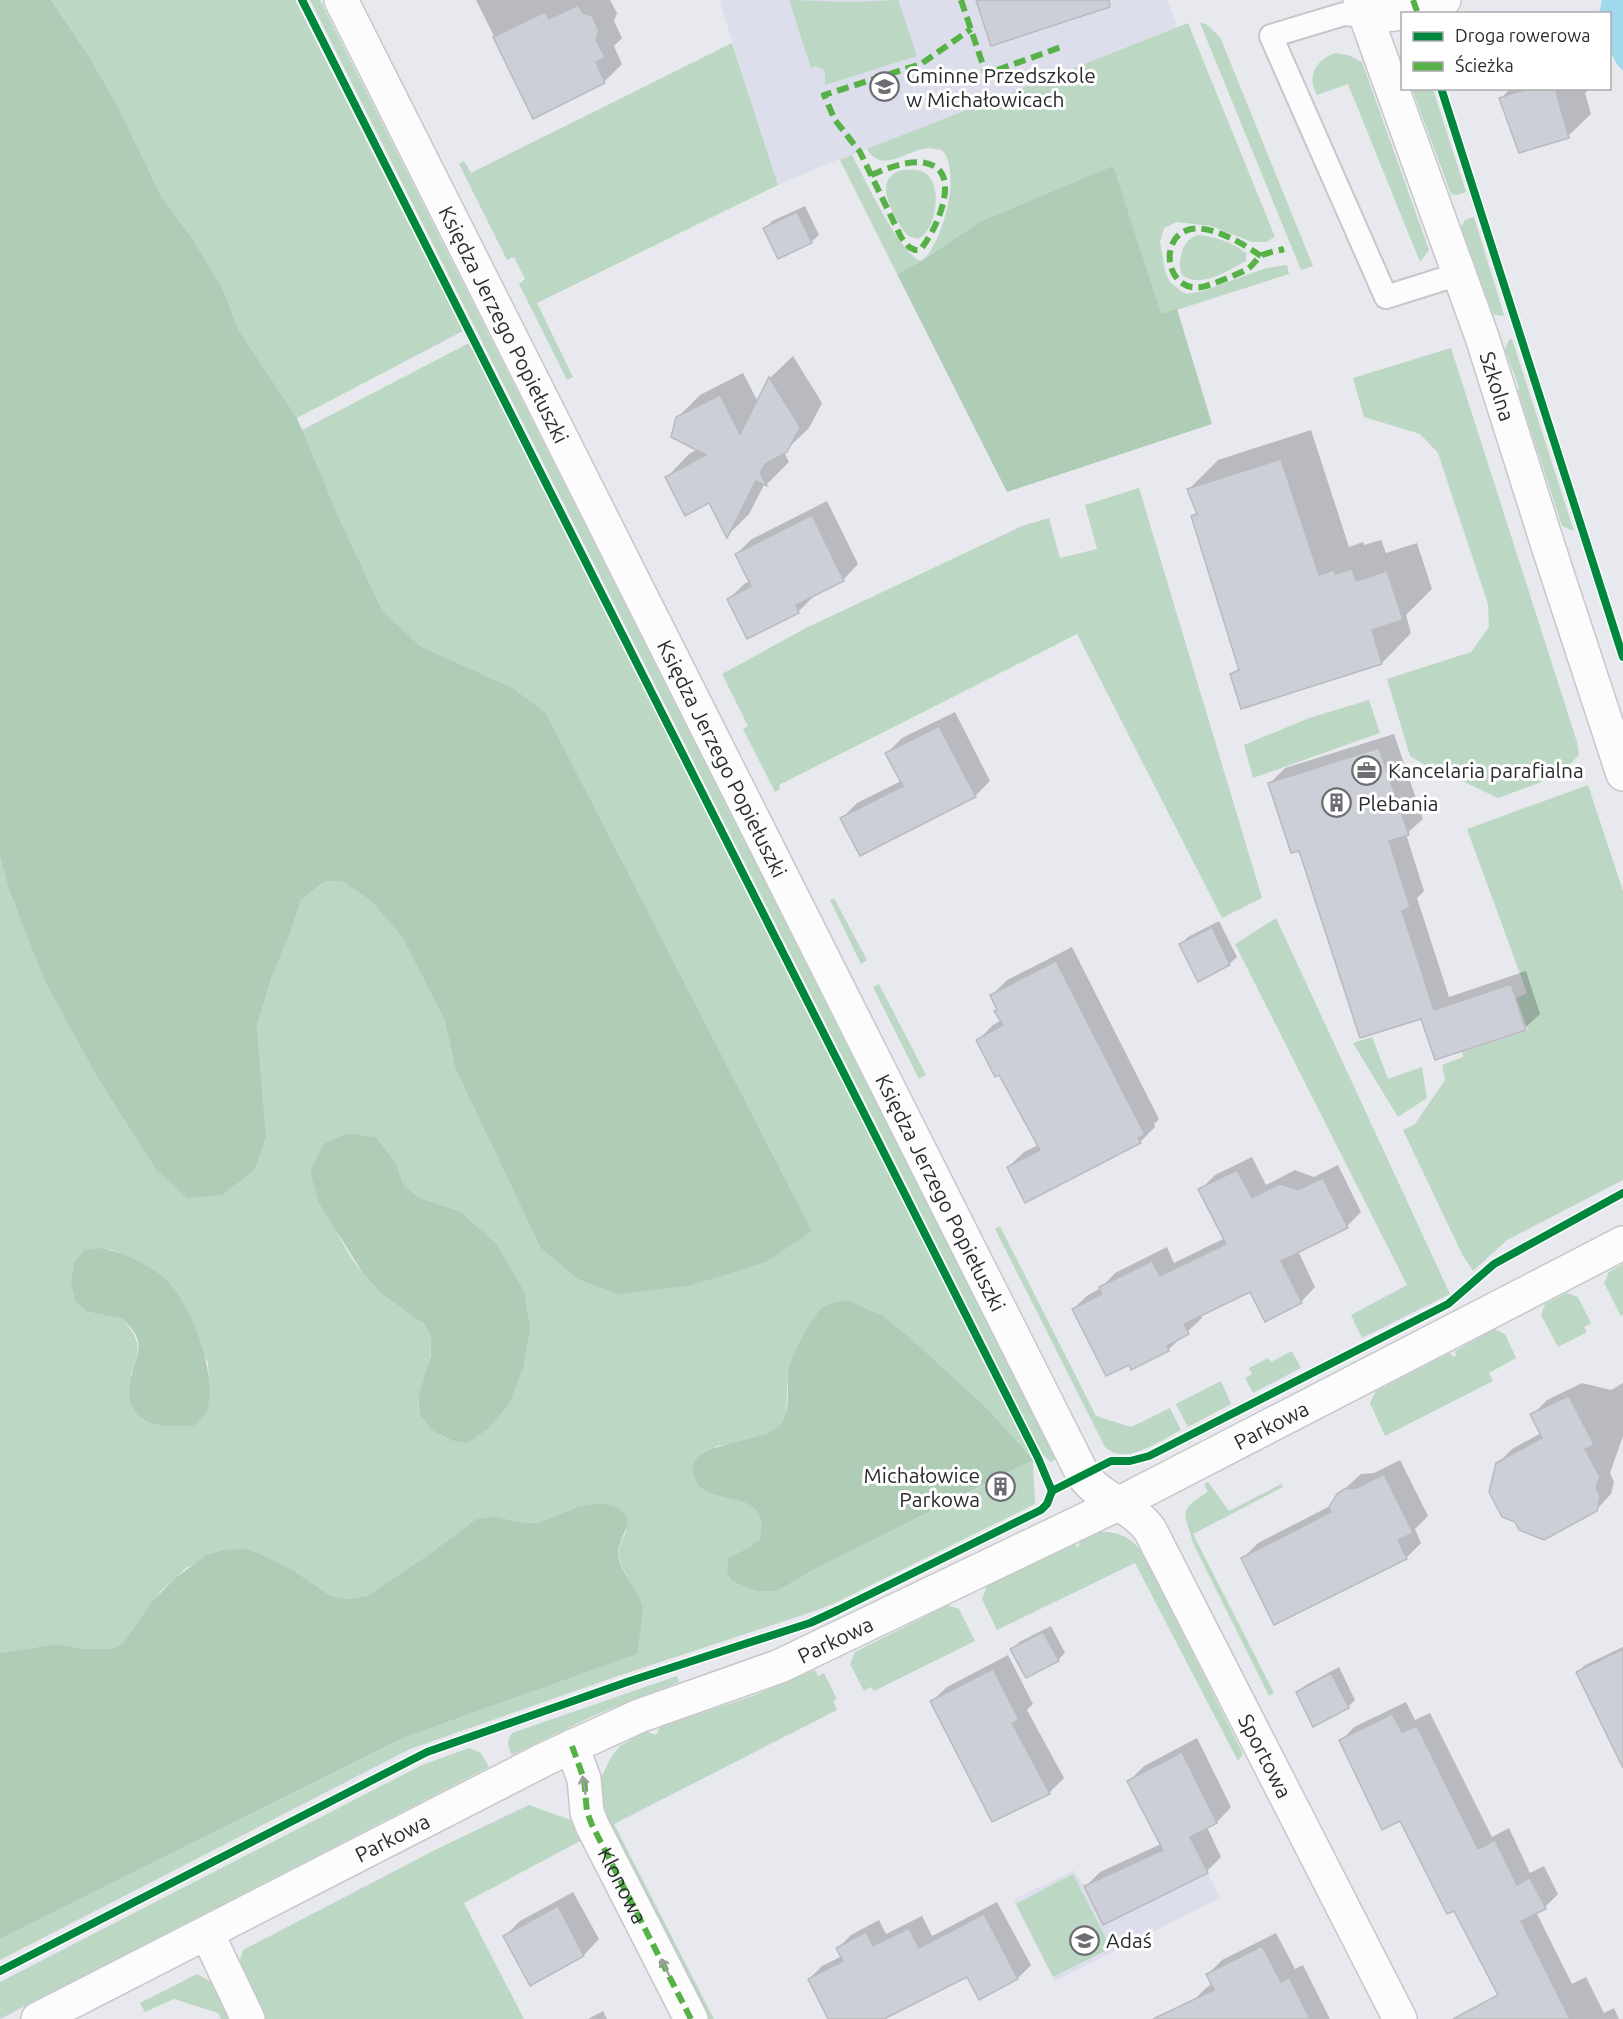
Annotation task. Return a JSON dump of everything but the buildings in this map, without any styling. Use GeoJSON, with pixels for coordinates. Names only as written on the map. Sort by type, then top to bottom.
{"type":"FeatureCollection","features":[{"type":"Feature","properties":{"kind":"street","name":"Księdza Jerzego Popiełuszki"},"geometry":{"type":"LineString","coordinates":[[341,0],[1067,1445],[1087,1481],[1120,1503]]}},
{"type":"Feature","properties":{"kind":"street"},"geometry":{"type":"LineString","coordinates":[[1402,12],[1444,0]]}},
{"type":"Feature","properties":{"kind":"street"},"geometry":{"type":"LineString","coordinates":[[1363,8],[1395,14],[1401,12]]}},
{"type":"Feature","properties":{"kind":"street","name":"Szkolna"},"geometry":{"type":"LineString","coordinates":[[1363,8],[1482,337],[1623,774]]}},
{"type":"Feature","properties":{"kind":"street","name":"Parkowa"},"geometry":{"type":"LineString","coordinates":[[38,2019],[572,1746],[670,1704],[780,1665],[1120,1503],[1623,1243]]}},
{"type":"Feature","properties":{"kind":"street","name":"Sportowa"},"geometry":{"type":"LineString","coordinates":[[1120,1503],[1141,1519],[1150,1530],[1400,2019]]}},
{"type":"Feature","properties":{"kind":"street","name":"Klonowa"},"geometry":{"type":"LineString","coordinates":[[572,1746],[584,1779],[587,1812],[592,1825],[691,2019]]}},
{"type":"Feature","properties":{"kind":"street"},"geometry":{"type":"LineString","coordinates":[[207,1933],[248,2019]]}},
{"type":"Feature","properties":{"kind":"lane"},"geometry":{"type":"LineString","coordinates":[[1363,8],[1271,36],[1386,297],[1459,274]]}},
{"type":"Feature","properties":{"kind":"shaded area","name":"Gminne Przedszkole w Michałowicach"},"geometry":{"type":"Polygon","coordinates":[[[719,0],[1168,0],[1177,27],[778,185],[719,0]]]}},
{"type":"Feature","properties":{"kind":"shaded area","name":"Adaś"},"geometry":{"type":"Polygon","coordinates":[[[1190,1837],[1220,1898],[1055,1981],[1013,1900],[1074,1870],[1084,1886],[1190,1837]]]}},
{"type":"Feature","properties":{"kind":"green space"},"geometry":{"type":"Polygon","coordinates":[[[0,0],[51,0],[90,58],[118,107],[161,196],[192,238],[223,289],[238,329],[297,418],[340,520],[382,610],[420,646],[513,688],[546,713],[812,1231],[766,1262],[688,1286],[618,1294],[578,1279],[540,1247],[455,1068],[445,1021],[402,937],[370,900],[342,881],[325,881],[301,900],[272,976],[257,1025],[266,1136],[255,1169],[222,1195],[187,1198],[155,1168],[97,1077],[44,980],[8,887],[0,857],[0,0]]]}},
{"type":"Feature","properties":{"kind":"green space"},"geometry":{"type":"Polygon","coordinates":[[[51,0],[295,0],[463,331],[297,418],[238,329],[223,289],[192,238],[161,196],[118,107],[90,58],[51,0]]]}},
{"type":"Feature","properties":{"kind":"green space"},"geometry":{"type":"Polygon","coordinates":[[[310,0],[320,0],[1056,1459],[1051,1462],[1043,1455],[310,0]]]}},
{"type":"Feature","properties":{"kind":"green space"},"geometry":{"type":"Polygon","coordinates":[[[789,0],[850,2],[898,0],[917,56],[825,85],[823,69],[815,66],[811,68],[789,0]]]}},
{"type":"Feature","properties":{"kind":"green space"},"geometry":{"type":"Polygon","coordinates":[[[1188,23],[1275,237],[1266,242],[1252,242],[1211,226],[1177,222],[1164,228],[1160,242],[1165,271],[1170,282],[1187,294],[1203,291],[1266,268],[1287,265],[1289,274],[1161,315],[978,223],[925,258],[938,236],[948,205],[950,173],[948,160],[942,150],[933,148],[915,151],[886,161],[879,160],[867,149],[1188,23]]]}},
{"type":"Feature","properties":{"kind":"green space"},"geometry":{"type":"Polygon","coordinates":[[[1200,23],[1206,24],[1220,37],[1313,266],[1301,270],[1200,23]]]}},
{"type":"Feature","properties":{"kind":"green space"},"geometry":{"type":"Polygon","coordinates":[[[732,43],[778,185],[537,303],[573,377],[567,380],[519,284],[525,279],[514,257],[507,260],[459,164],[464,161],[471,173],[732,43]]]}},
{"type":"Feature","properties":{"kind":"green space"},"geometry":{"type":"Polygon","coordinates":[[[1335,53],[1348,55],[1362,62],[1429,250],[1420,262],[1348,84],[1317,95],[1314,88],[1313,75],[1318,64],[1335,53]]]}},
{"type":"Feature","properties":{"kind":"green space"},"geometry":{"type":"Polygon","coordinates":[[[1412,90],[1433,90],[1466,192],[1451,194],[1412,90]]]}},
{"type":"Feature","properties":{"kind":"green space"},"geometry":{"type":"Polygon","coordinates":[[[852,155],[893,231],[912,256],[921,261],[897,274],[840,160],[852,155]]]}},
{"type":"Feature","properties":{"kind":"green space"},"geometry":{"type":"Polygon","coordinates":[[[1113,166],[1161,314],[1177,309],[1212,424],[1007,492],[897,274],[978,223],[1113,166]]]}},
{"type":"Feature","properties":{"kind":"green space"},"geometry":{"type":"Polygon","coordinates":[[[902,170],[921,171],[929,176],[936,194],[934,216],[930,226],[918,239],[908,236],[904,231],[887,197],[888,181],[893,174],[902,170]]]}},
{"type":"Feature","properties":{"kind":"green space"},"geometry":{"type":"Polygon","coordinates":[[[1474,217],[1504,315],[1501,316],[1493,314],[1461,227],[1465,220],[1474,217]]]}},
{"type":"Feature","properties":{"kind":"green space"},"geometry":{"type":"Polygon","coordinates":[[[1198,235],[1217,238],[1236,246],[1246,253],[1246,261],[1214,277],[1189,279],[1182,275],[1180,257],[1188,241],[1198,235]]]}},
{"type":"Feature","properties":{"kind":"green space"},"geometry":{"type":"Polygon","coordinates":[[[1512,339],[1574,531],[1562,526],[1518,391],[1519,388],[1505,349],[1509,340],[1512,339]]]}},
{"type":"Feature","properties":{"kind":"green space"},"geometry":{"type":"Polygon","coordinates":[[[469,343],[1033,1460],[1035,1504],[835,1603],[410,1749],[0,1960],[0,1939],[403,1738],[636,1654],[636,1592],[621,1565],[618,1554],[627,1530],[577,1507],[538,1523],[519,1522],[494,1516],[476,1519],[367,1596],[346,1599],[331,1596],[291,1569],[246,1549],[187,1567],[161,1591],[123,1643],[112,1649],[84,1649],[57,1644],[0,1653],[0,857],[8,887],[44,980],[97,1077],[155,1168],[266,1136],[257,1025],[272,976],[301,900],[325,881],[343,881],[370,900],[402,937],[445,1021],[455,1068],[540,1247],[812,1231],[546,713],[513,688],[420,646],[382,610],[340,520],[302,430],[469,343]],[[346,1133],[323,1144],[310,1172],[334,1226],[356,1265],[380,1291],[415,1317],[430,1333],[429,1362],[419,1398],[419,1408],[423,1418],[432,1429],[449,1440],[489,1428],[510,1403],[523,1368],[524,1291],[497,1244],[461,1212],[418,1197],[403,1184],[396,1163],[376,1137],[346,1133]],[[101,1248],[88,1312],[123,1319],[134,1334],[138,1345],[131,1375],[207,1411],[208,1362],[137,1262],[113,1250],[101,1248]],[[847,1300],[788,1369],[786,1413],[782,1424],[773,1431],[749,1441],[717,1446],[693,1469],[699,1482],[707,1490],[739,1500],[756,1509],[761,1519],[760,1539],[750,1547],[729,1557],[777,1591],[817,1568],[984,1485],[995,1502],[1017,1490],[1008,1473],[1032,1460],[988,1409],[907,1335],[882,1315],[847,1300]]]}},
{"type":"Feature","properties":{"kind":"green space"},"geometry":{"type":"Polygon","coordinates":[[[1451,348],[1577,742],[1579,755],[1558,776],[1498,798],[1435,768],[1434,763],[1425,765],[1410,756],[1387,679],[1471,652],[1489,627],[1488,604],[1438,453],[1420,434],[1364,417],[1353,378],[1451,348]]]}},
{"type":"Feature","properties":{"kind":"green space"},"geometry":{"type":"Polygon","coordinates":[[[1139,488],[1262,898],[1222,918],[1077,634],[779,785],[780,789],[775,792],[743,729],[748,726],[722,674],[806,628],[1022,526],[1049,518],[1060,558],[1097,549],[1085,505],[1139,488]]]}},
{"type":"Feature","properties":{"kind":"green space"},"geometry":{"type":"Polygon","coordinates":[[[1369,700],[1380,733],[1253,778],[1244,745],[1309,718],[1369,700]]]}},
{"type":"Feature","properties":{"kind":"green space"},"geometry":{"type":"Polygon","coordinates":[[[1588,785],[1623,891],[1623,1180],[1507,1240],[1473,1271],[1463,1256],[1403,1130],[1415,1124],[1445,1080],[1442,1065],[1463,1057],[1462,1052],[1528,1030],[1516,998],[1527,993],[1467,829],[1588,785]]]}},
{"type":"Feature","properties":{"kind":"green space"},"geometry":{"type":"Polygon","coordinates":[[[834,898],[867,960],[861,964],[830,900],[834,898]]]}},
{"type":"Feature","properties":{"kind":"green space"},"geometry":{"type":"Polygon","coordinates":[[[1276,918],[1450,1294],[1362,1338],[1351,1315],[1407,1285],[1235,944],[1276,918]]]}},
{"type":"Feature","properties":{"kind":"green space"},"geometry":{"type":"Polygon","coordinates":[[[879,984],[926,1075],[919,1079],[873,987],[879,984]]]}},
{"type":"Feature","properties":{"kind":"green space"},"geometry":{"type":"Polygon","coordinates":[[[1372,1037],[1388,1079],[1422,1067],[1427,1098],[1398,1117],[1353,1043],[1372,1037]]]}},
{"type":"Feature","properties":{"kind":"green space"},"geometry":{"type":"Polygon","coordinates":[[[346,1133],[376,1137],[396,1163],[403,1184],[418,1197],[461,1212],[497,1244],[524,1291],[530,1329],[523,1368],[510,1403],[489,1428],[467,1443],[450,1440],[432,1430],[420,1415],[418,1398],[431,1356],[431,1335],[423,1323],[382,1294],[364,1275],[319,1203],[310,1172],[323,1144],[346,1133]]]}},
{"type":"Feature","properties":{"kind":"green space"},"geometry":{"type":"Polygon","coordinates":[[[1000,1226],[1096,1416],[1131,1427],[1170,1408],[1181,1430],[1133,1453],[1113,1452],[1105,1447],[995,1229],[1000,1226]]]}},
{"type":"Feature","properties":{"kind":"green space"},"geometry":{"type":"Polygon","coordinates":[[[101,1248],[125,1255],[158,1273],[174,1289],[183,1303],[200,1340],[209,1379],[210,1396],[207,1410],[195,1425],[155,1424],[145,1420],[137,1413],[131,1404],[130,1391],[138,1351],[136,1335],[123,1319],[88,1312],[76,1302],[71,1284],[74,1263],[85,1250],[101,1248]]]}},
{"type":"Feature","properties":{"kind":"green space"},"geometry":{"type":"Polygon","coordinates":[[[1623,1264],[1623,1314],[1621,1316],[1604,1283],[1609,1272],[1623,1264]]]}},
{"type":"Feature","properties":{"kind":"green space"},"geometry":{"type":"Polygon","coordinates":[[[1567,1293],[1578,1297],[1591,1323],[1584,1327],[1587,1332],[1558,1347],[1541,1315],[1545,1304],[1567,1293]]]}},
{"type":"Feature","properties":{"kind":"green space"},"geometry":{"type":"Polygon","coordinates":[[[847,1300],[882,1315],[907,1335],[988,1409],[1033,1460],[817,1568],[777,1591],[757,1591],[732,1581],[727,1571],[729,1557],[750,1547],[760,1539],[761,1523],[757,1511],[749,1504],[705,1490],[697,1483],[693,1471],[695,1461],[714,1448],[758,1437],[780,1425],[786,1414],[789,1366],[802,1337],[820,1310],[825,1306],[847,1300]]]}},
{"type":"Feature","properties":{"kind":"green space"},"geometry":{"type":"Polygon","coordinates":[[[1495,1329],[1505,1334],[1516,1358],[1489,1373],[1493,1381],[1385,1436],[1370,1403],[1376,1391],[1450,1353],[1454,1357],[1455,1351],[1495,1329]]]}},
{"type":"Feature","properties":{"kind":"green space"},"geometry":{"type":"Polygon","coordinates":[[[1292,1351],[1301,1368],[1253,1393],[1245,1378],[1252,1374],[1249,1368],[1268,1358],[1271,1362],[1292,1351]]]}},
{"type":"Feature","properties":{"kind":"green space"},"geometry":{"type":"Polygon","coordinates":[[[1221,1381],[1231,1404],[1188,1427],[1176,1404],[1221,1381]]]}},
{"type":"Feature","properties":{"kind":"green space"},"geometry":{"type":"Polygon","coordinates":[[[1208,1482],[1229,1511],[1281,1484],[1283,1487],[1193,1534],[1274,1693],[1269,1696],[1193,1543],[1186,1520],[1187,1509],[1208,1492],[1204,1484],[1208,1482]]]}},
{"type":"Feature","properties":{"kind":"green space"},"geometry":{"type":"Polygon","coordinates":[[[600,1503],[619,1508],[628,1520],[618,1556],[622,1568],[639,1597],[642,1608],[637,1654],[403,1738],[0,1939],[0,1653],[57,1644],[84,1649],[112,1649],[123,1643],[152,1602],[175,1578],[207,1555],[224,1550],[246,1549],[263,1555],[291,1569],[331,1596],[347,1599],[367,1596],[476,1519],[494,1516],[519,1522],[538,1523],[577,1507],[600,1503]]]}},
{"type":"Feature","properties":{"kind":"green space"},"geometry":{"type":"Polygon","coordinates":[[[1100,1532],[1124,1536],[1142,1552],[1243,1754],[1238,1761],[1135,1563],[997,1630],[982,1599],[987,1586],[1074,1543],[1077,1547],[1080,1545],[1078,1541],[1100,1532]]]}},
{"type":"Feature","properties":{"kind":"green space"},"geometry":{"type":"Polygon","coordinates":[[[948,1605],[959,1609],[975,1641],[874,1691],[871,1687],[864,1691],[850,1664],[855,1652],[948,1605]]]}},
{"type":"Feature","properties":{"kind":"green space"},"geometry":{"type":"Polygon","coordinates":[[[815,1670],[818,1676],[824,1673],[837,1699],[833,1701],[837,1710],[614,1824],[714,2019],[706,2019],[603,1820],[600,1780],[611,1757],[620,1746],[639,1735],[647,1732],[656,1735],[660,1727],[755,1695],[815,1670]]]}},
{"type":"Feature","properties":{"kind":"green space"},"geometry":{"type":"Polygon","coordinates":[[[677,1676],[679,1682],[597,1714],[512,1755],[508,1741],[512,1733],[677,1676]]]}},
{"type":"Feature","properties":{"kind":"green space"},"geometry":{"type":"Polygon","coordinates":[[[469,1748],[481,1753],[489,1767],[0,2019],[0,1982],[422,1765],[469,1748]]]}},
{"type":"Feature","properties":{"kind":"green space"},"geometry":{"type":"Polygon","coordinates":[[[529,1805],[571,1820],[580,1841],[464,1903],[524,2019],[264,2019],[240,1960],[243,1950],[435,1850],[529,1805]]]}},
{"type":"Feature","properties":{"kind":"green space"},"geometry":{"type":"Polygon","coordinates":[[[1073,1874],[1111,1948],[1053,1977],[1016,1904],[1073,1874]]]}},
{"type":"Feature","properties":{"kind":"green space"},"geometry":{"type":"Polygon","coordinates":[[[197,1974],[211,1982],[231,2019],[221,2019],[218,2013],[174,1999],[145,2012],[140,2003],[197,1974]]]}},
{"type":"Feature","properties":{"kind":"water"},"geometry":{"type":"Polygon","coordinates":[[[1602,0],[1623,0],[1623,71],[1611,51],[1611,12],[1599,12],[1602,0]]]}},
{"type":"Feature","properties":{"kind":"marked path"},"geometry":{"type":"LineString","coordinates":[[961,0],[986,74],[1064,46]]}},
{"type":"Feature","properties":{"kind":"marked path"},"geometry":{"type":"LineString","coordinates":[[1413,0],[1417,12]]}},
{"type":"Feature","properties":{"kind":"marked path"},"geometry":{"type":"LineString","coordinates":[[871,175],[878,172],[885,169],[902,164],[919,162],[934,166],[941,173],[945,183],[942,207],[932,232],[920,250],[909,247],[901,237],[860,152],[835,120],[824,95],[921,64],[971,29]]}},
{"type":"Feature","properties":{"kind":"marked path"},"geometry":{"type":"LineString","coordinates":[[1261,256],[1254,251],[1224,235],[1203,229],[1185,231],[1177,237],[1170,255],[1174,275],[1190,287],[1202,287],[1246,270],[1260,256],[1262,255],[1284,249]]}},
{"type":"Feature","properties":{"kind":"marked path"},"geometry":{"type":"LineString","coordinates":[[572,1746],[584,1779],[587,1812],[592,1825],[691,2019]]}},
{"type":"Feature","properties":{"kind":"cycle path"},"geometry":{"type":"LineString","coordinates":[[302,0],[1038,1458],[1052,1491]]}},
{"type":"Feature","properties":{"kind":"cycle path"},"geometry":{"type":"LineString","coordinates":[[1442,90],[1623,657]]}},
{"type":"Feature","properties":{"kind":"cycle path"},"geometry":{"type":"LineString","coordinates":[[0,1971],[427,1752],[630,1681],[810,1623],[838,1610],[1041,1510],[1047,1504],[1052,1491],[1111,1461],[1130,1461],[1149,1456],[1448,1304],[1494,1264],[1623,1193]]}},
{"type":"Feature","properties":{"kind":"place","name":"Gminne Przedszkole w Michałowicach"},"geometry":{"type":"Point","coordinates":[885,87]}},
{"type":"Feature","properties":{"kind":"place","name":"Kancelaria parafialna"},"geometry":{"type":"Point","coordinates":[1367,770]}},
{"type":"Feature","properties":{"kind":"place","name":"Plebania"},"geometry":{"type":"Point","coordinates":[1337,803]}},
{"type":"Feature","properties":{"kind":"place","name":"Michałowice Parkowa"},"geometry":{"type":"Point","coordinates":[1001,1487]}},
{"type":"Feature","properties":{"kind":"place","name":"Adaś"},"geometry":{"type":"Point","coordinates":[1085,1940]}}]}
